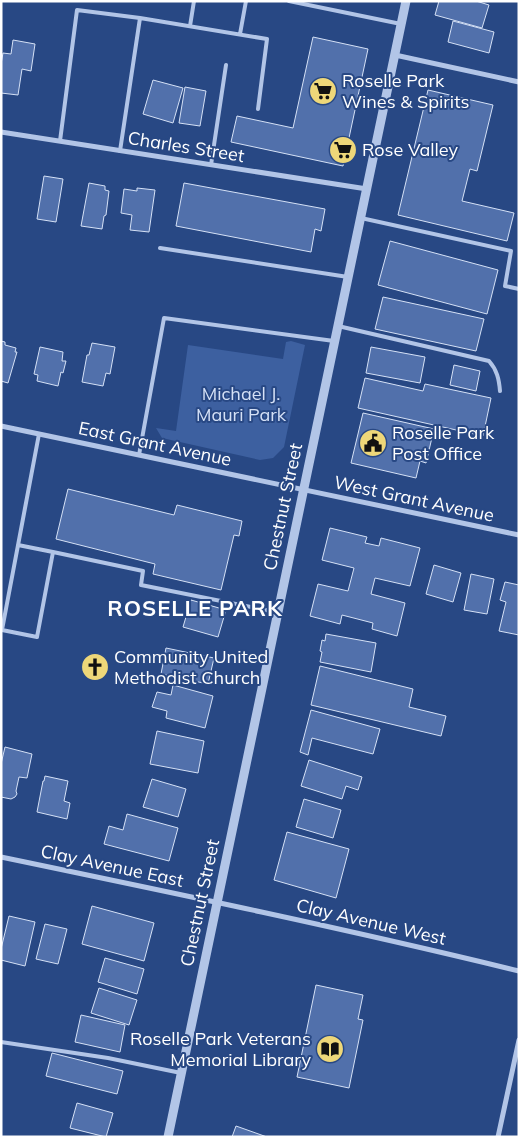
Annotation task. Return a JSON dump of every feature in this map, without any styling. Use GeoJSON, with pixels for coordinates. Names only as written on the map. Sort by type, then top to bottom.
{"type":"FeatureCollection","features":[{"type":"Feature","properties":{"kind":"street","name":"Chestnut Street"},"geometry":{"type":"LineString","coordinates":[[168,1137],[406,1]]}},
{"type":"Feature","properties":{"kind":"street"},"geometry":{"type":"LineString","coordinates":[[395,55],[519,82]]}},
{"type":"Feature","properties":{"kind":"street","name":"Charles Street"},"geometry":{"type":"LineString","coordinates":[[1,132],[367,188]]}},
{"type":"Feature","properties":{"kind":"street","name":"East Grant Avenue"},"geometry":{"type":"LineString","coordinates":[[1,426],[304,490]]}},
{"type":"Feature","properties":{"kind":"street","name":"West Grant Avenue"},"geometry":{"type":"LineString","coordinates":[[304,490],[519,535]]}},
{"type":"Feature","properties":{"kind":"street","name":"Clay Avenue East"},"geometry":{"type":"LineString","coordinates":[[1,857],[217,901]]}},
{"type":"Feature","properties":{"kind":"street","name":"Clay Avenue West"},"geometry":{"type":"LineString","coordinates":[[217,901],[519,971]]}},
{"type":"Feature","properties":{"kind":"street"},"geometry":{"type":"LineString","coordinates":[[498,1137],[519,1040]]}},
{"type":"Feature","properties":{"kind":"lane"},"geometry":{"type":"LineString","coordinates":[[190,26],[194,1]]}},
{"type":"Feature","properties":{"kind":"lane"},"geometry":{"type":"LineString","coordinates":[[240,34],[246,1]]}},
{"type":"Feature","properties":{"kind":"lane"},"geometry":{"type":"LineString","coordinates":[[289,1],[401,24]]}},
{"type":"Feature","properties":{"kind":"lane"},"geometry":{"type":"LineString","coordinates":[[60,141],[77,10],[140,18],[267,39],[258,109]]}},
{"type":"Feature","properties":{"kind":"lane"},"geometry":{"type":"LineString","coordinates":[[120,151],[140,18]]}},
{"type":"Feature","properties":{"kind":"lane"},"geometry":{"type":"LineString","coordinates":[[211,165],[226,65]]}},
{"type":"Feature","properties":{"kind":"lane"},"geometry":{"type":"LineString","coordinates":[[360,218],[511,251],[505,286],[519,288]]}},
{"type":"Feature","properties":{"kind":"lane"},"geometry":{"type":"LineString","coordinates":[[160,248],[348,277]]}},
{"type":"Feature","properties":{"kind":"lane"},"geometry":{"type":"LineString","coordinates":[[139,455],[164,318],[335,341]]}},
{"type":"Feature","properties":{"kind":"lane"},"geometry":{"type":"LineString","coordinates":[[338,326],[489,361],[495,368],[499,378],[500,391]]}},
{"type":"Feature","properties":{"kind":"lane"},"geometry":{"type":"LineString","coordinates":[[39,434],[2,630],[37,638],[53,552]]}},
{"type":"Feature","properties":{"kind":"lane"},"geometry":{"type":"LineString","coordinates":[[18,545],[143,571],[141,585],[278,613]]}},
{"type":"Feature","properties":{"kind":"lane"},"geometry":{"type":"LineString","coordinates":[[1,1042],[108,1058],[181,1073]]}},
{"type":"Feature","properties":{"kind":"green space","name":"Michael J. Mauri Park"},"geometry":{"type":"Polygon","coordinates":[[[291,341],[305,345],[284,447],[273,458],[260,460],[162,438],[156,428],[176,431],[188,345],[283,359],[286,342],[291,341]]]}},
{"type":"Feature","properties":{"kind":"building"},"geometry":{"type":"Polygon","coordinates":[[[439,1],[476,1],[489,5],[482,28],[435,15],[439,1]]]}},
{"type":"Feature","properties":{"kind":"building"},"geometry":{"type":"Polygon","coordinates":[[[453,21],[494,32],[489,53],[448,42],[453,21]]]}},
{"type":"Feature","properties":{"kind":"building"},"geometry":{"type":"Polygon","coordinates":[[[313,37],[368,49],[343,166],[231,142],[237,116],[293,128],[313,37]]]}},
{"type":"Feature","properties":{"kind":"building"},"geometry":{"type":"Polygon","coordinates":[[[13,40],[35,44],[31,71],[22,69],[18,95],[1,93],[3,53],[11,54],[13,40]]]}},
{"type":"Feature","properties":{"kind":"building"},"geometry":{"type":"Polygon","coordinates":[[[153,80],[183,88],[173,123],[143,114],[153,80]]]}},
{"type":"Feature","properties":{"kind":"building"},"geometry":{"type":"Polygon","coordinates":[[[185,87],[206,91],[200,126],[179,123],[185,87]]]}},
{"type":"Feature","properties":{"kind":"building"},"geometry":{"type":"Polygon","coordinates":[[[428,90],[493,105],[477,171],[470,169],[462,201],[514,213],[507,241],[398,215],[428,90]]]}},
{"type":"Feature","properties":{"kind":"building"},"geometry":{"type":"Polygon","coordinates":[[[44,176],[63,179],[56,222],[37,219],[44,176]]]}},
{"type":"Feature","properties":{"kind":"building"},"geometry":{"type":"Polygon","coordinates":[[[89,183],[105,186],[105,190],[109,191],[102,229],[81,226],[89,183]]]}},
{"type":"Feature","properties":{"kind":"building"},"geometry":{"type":"Polygon","coordinates":[[[184,183],[325,209],[321,231],[315,229],[311,252],[176,226],[184,183]]]}},
{"type":"Feature","properties":{"kind":"building"},"geometry":{"type":"Polygon","coordinates":[[[137,188],[155,190],[149,232],[130,230],[132,215],[121,213],[124,189],[137,191],[137,188]]]}},
{"type":"Feature","properties":{"kind":"building"},"geometry":{"type":"Polygon","coordinates":[[[390,241],[498,270],[487,314],[378,285],[390,241]]]}},
{"type":"Feature","properties":{"kind":"building"},"geometry":{"type":"Polygon","coordinates":[[[383,297],[484,319],[476,351],[375,329],[383,297]]]}},
{"type":"Feature","properties":{"kind":"building"},"geometry":{"type":"Polygon","coordinates":[[[1,341],[5,342],[5,345],[16,348],[15,352],[17,352],[8,383],[1,381],[1,341]]]}},
{"type":"Feature","properties":{"kind":"building"},"geometry":{"type":"Polygon","coordinates":[[[92,343],[115,347],[110,374],[106,373],[103,386],[82,382],[87,355],[89,355],[92,343]]]}},
{"type":"Feature","properties":{"kind":"building"},"geometry":{"type":"Polygon","coordinates":[[[40,347],[63,352],[62,361],[66,361],[58,386],[37,381],[38,375],[34,374],[40,347]]]}},
{"type":"Feature","properties":{"kind":"building"},"geometry":{"type":"Polygon","coordinates":[[[371,347],[425,357],[420,383],[366,373],[371,347]]]}},
{"type":"Feature","properties":{"kind":"building"},"geometry":{"type":"Polygon","coordinates":[[[454,365],[480,371],[476,391],[450,385],[454,365]]]}},
{"type":"Feature","properties":{"kind":"building"},"geometry":{"type":"Polygon","coordinates":[[[365,378],[423,391],[425,384],[491,398],[483,436],[358,408],[365,378]]]}},
{"type":"Feature","properties":{"kind":"building"},"geometry":{"type":"Polygon","coordinates":[[[363,413],[434,429],[426,463],[420,461],[416,478],[351,463],[363,413]]]}},
{"type":"Feature","properties":{"kind":"building"},"geometry":{"type":"Polygon","coordinates":[[[68,489],[174,515],[177,505],[242,521],[239,536],[234,535],[221,590],[153,574],[155,564],[56,539],[68,489]]]}},
{"type":"Feature","properties":{"kind":"building"},"geometry":{"type":"Polygon","coordinates":[[[330,528],[367,537],[365,543],[379,546],[381,538],[420,548],[410,586],[375,578],[371,594],[405,603],[397,636],[372,629],[373,623],[342,615],[340,624],[310,616],[318,584],[348,591],[354,568],[322,560],[330,528]]]}},
{"type":"Feature","properties":{"kind":"building"},"geometry":{"type":"Polygon","coordinates":[[[434,565],[461,573],[453,602],[426,594],[434,565]]]}},
{"type":"Feature","properties":{"kind":"building"},"geometry":{"type":"Polygon","coordinates":[[[471,574],[494,579],[487,614],[464,610],[471,574]]]}},
{"type":"Feature","properties":{"kind":"building"},"geometry":{"type":"Polygon","coordinates":[[[505,582],[519,585],[519,635],[499,631],[506,602],[500,600],[505,582]]]}},
{"type":"Feature","properties":{"kind":"building"},"geometry":{"type":"Polygon","coordinates":[[[191,600],[226,610],[218,637],[183,627],[191,600]]]}},
{"type":"Feature","properties":{"kind":"building"},"geometry":{"type":"Polygon","coordinates":[[[326,634],[376,643],[371,672],[320,662],[322,640],[325,641],[326,634]]]}},
{"type":"Feature","properties":{"kind":"building"},"geometry":{"type":"Polygon","coordinates":[[[166,648],[214,658],[208,684],[161,674],[166,648]]]}},
{"type":"Feature","properties":{"kind":"building"},"geometry":{"type":"Polygon","coordinates":[[[320,666],[413,689],[409,707],[446,716],[441,736],[311,705],[320,666]]]}},
{"type":"Feature","properties":{"kind":"building"},"geometry":{"type":"Polygon","coordinates":[[[173,685],[213,696],[205,728],[166,718],[167,711],[152,707],[157,692],[171,695],[173,685]]]}},
{"type":"Feature","properties":{"kind":"building"},"geometry":{"type":"Polygon","coordinates":[[[311,710],[380,729],[373,754],[312,738],[308,755],[300,752],[311,710]]]}},
{"type":"Feature","properties":{"kind":"building"},"geometry":{"type":"Polygon","coordinates":[[[157,731],[204,741],[198,773],[150,764],[157,731]]]}},
{"type":"Feature","properties":{"kind":"building"},"geometry":{"type":"Polygon","coordinates":[[[5,747],[32,754],[27,778],[19,777],[17,794],[11,799],[1,797],[1,764],[5,747]]]}},
{"type":"Feature","properties":{"kind":"building"},"geometry":{"type":"Polygon","coordinates":[[[309,760],[362,777],[358,790],[346,786],[342,799],[301,786],[309,760]]]}},
{"type":"Feature","properties":{"kind":"building"},"geometry":{"type":"Polygon","coordinates":[[[45,776],[68,781],[64,801],[70,803],[67,819],[37,812],[45,776]]]}},
{"type":"Feature","properties":{"kind":"building"},"geometry":{"type":"Polygon","coordinates":[[[152,779],[186,789],[178,817],[143,807],[152,779]]]}},
{"type":"Feature","properties":{"kind":"building"},"geometry":{"type":"Polygon","coordinates":[[[304,799],[341,810],[333,838],[296,827],[304,799]]]}},
{"type":"Feature","properties":{"kind":"building"},"geometry":{"type":"Polygon","coordinates":[[[127,814],[178,828],[169,861],[104,844],[109,826],[123,830],[127,814]]]}},
{"type":"Feature","properties":{"kind":"building"},"geometry":{"type":"Polygon","coordinates":[[[287,832],[349,849],[336,898],[274,880],[287,832]]]}},
{"type":"Feature","properties":{"kind":"building"},"geometry":{"type":"Polygon","coordinates":[[[92,906],[154,923],[144,961],[82,944],[92,906]]]}},
{"type":"Feature","properties":{"kind":"building"},"geometry":{"type":"Polygon","coordinates":[[[9,916],[35,922],[25,966],[1,960],[1,949],[9,916]]]}},
{"type":"Feature","properties":{"kind":"building"},"geometry":{"type":"Polygon","coordinates":[[[45,924],[67,929],[58,964],[36,959],[45,924]]]}},
{"type":"Feature","properties":{"kind":"building"},"geometry":{"type":"Polygon","coordinates":[[[105,958],[144,969],[137,994],[98,982],[105,958]]]}},
{"type":"Feature","properties":{"kind":"building","name":"Roselle Park Veterans Memorial Library"},"geometry":{"type":"Polygon","coordinates":[[[316,985],[363,995],[358,1019],[363,1020],[349,1088],[297,1077],[316,985]]]}},
{"type":"Feature","properties":{"kind":"building"},"geometry":{"type":"Polygon","coordinates":[[[99,988],[137,1000],[129,1025],[91,1013],[99,988]]]}},
{"type":"Feature","properties":{"kind":"building"},"geometry":{"type":"Polygon","coordinates":[[[81,1015],[125,1025],[120,1052],[75,1042],[81,1015]]]}},
{"type":"Feature","properties":{"kind":"building"},"geometry":{"type":"Polygon","coordinates":[[[52,1053],[123,1071],[117,1094],[46,1076],[52,1053]]]}},
{"type":"Feature","properties":{"kind":"building"},"geometry":{"type":"Polygon","coordinates":[[[77,1103],[113,1113],[106,1137],[70,1128],[77,1103]]]}},
{"type":"Feature","properties":{"kind":"building"},"geometry":{"type":"Polygon","coordinates":[[[236,1126],[267,1137],[232,1137],[236,1126]]]}},
{"type":"Feature","properties":{"kind":"place","name":"Roselle Park Wines & Spirits"},"geometry":{"type":"Point","coordinates":[323,91]}},
{"type":"Feature","properties":{"kind":"place","name":"Rose Valley"},"geometry":{"type":"Point","coordinates":[343,150]}},
{"type":"Feature","properties":{"kind":"place","name":"Roselle Park Post Office"},"geometry":{"type":"Point","coordinates":[373,443]}},
{"type":"Feature","properties":{"kind":"place","name":"Community United Methodist Church"},"geometry":{"type":"Point","coordinates":[95,667]}},
{"type":"Feature","properties":{"kind":"place","name":"Roselle Park Veterans Memorial Library"},"geometry":{"type":"Point","coordinates":[330,1049]}},
{"type":"Feature","properties":{"kind":"district","name":"ROSELLE PARK"},"geometry":{"type":"Point","coordinates":[195,608]}}]}
